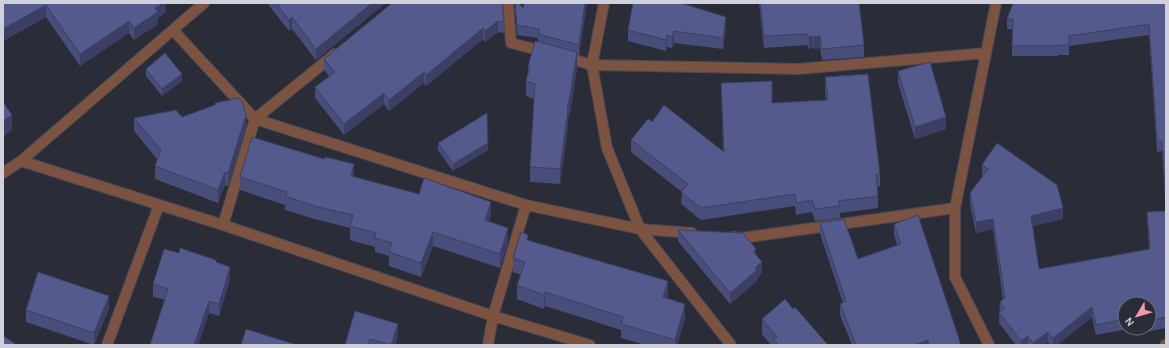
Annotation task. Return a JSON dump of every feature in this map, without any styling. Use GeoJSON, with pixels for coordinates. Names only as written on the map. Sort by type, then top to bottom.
{"type":"FeatureCollection","features":[{"type":"Feature","properties":{"kind":"street"},"geometry":{"type":"LineString","coordinates":[[3,173],[21,161],[204,3]]}},
{"type":"Feature","properties":{"kind":"street"},"geometry":{"type":"LineString","coordinates":[[508,3],[511,43],[592,65],[798,69],[986,54]]}},
{"type":"Feature","properties":{"kind":"street"},"geometry":{"type":"LineString","coordinates":[[604,3],[592,65],[607,148],[640,229],[731,345]]}},
{"type":"Feature","properties":{"kind":"street"},"geometry":{"type":"LineString","coordinates":[[990,345],[955,277],[955,208],[996,3]]}},
{"type":"Feature","properties":{"kind":"street"},"geometry":{"type":"LineString","coordinates":[[173,30],[255,120],[526,204],[640,229],[703,234]]}},
{"type":"Feature","properties":{"kind":"street"},"geometry":{"type":"LineString","coordinates":[[223,225],[255,120],[341,49]]}},
{"type":"Feature","properties":{"kind":"street"},"geometry":{"type":"LineString","coordinates":[[21,161],[223,225],[493,316],[590,345]]}},
{"type":"Feature","properties":{"kind":"street"},"geometry":{"type":"LineString","coordinates":[[488,345],[493,316],[526,204]]}},
{"type":"Feature","properties":{"kind":"street"},"geometry":{"type":"LineString","coordinates":[[107,345],[159,205]]}},
{"type":"Feature","properties":{"kind":"street"},"geometry":{"type":"LineString","coordinates":[[726,236],[742,238],[955,208]]}},
{"type":"Feature","properties":{"kind":"building"},"geometry":{"type":"Polygon","coordinates":[[[3,3],[163,3],[155,8],[158,12],[134,28],[129,21],[80,54],[46,5],[3,29],[3,3]]]}},
{"type":"Feature","properties":{"kind":"building"},"geometry":{"type":"Polygon","coordinates":[[[276,3],[372,3],[316,49],[292,17],[289,20],[276,3]]]}},
{"type":"Feature","properties":{"kind":"building"},"geometry":{"type":"Polygon","coordinates":[[[392,3],[502,3],[504,22],[498,21],[485,31],[483,28],[426,75],[424,72],[389,100],[384,93],[344,124],[315,87],[335,72],[324,59],[392,3]]]}},
{"type":"Feature","properties":{"kind":"building"},"geometry":{"type":"Polygon","coordinates":[[[515,3],[519,3],[523,8],[524,3],[585,3],[579,45],[538,34],[539,29],[517,25],[515,3]]]}},
{"type":"Feature","properties":{"kind":"building"},"geometry":{"type":"Polygon","coordinates":[[[633,3],[681,3],[726,17],[723,38],[674,31],[672,37],[667,35],[666,40],[628,30],[633,3]]]}},
{"type":"Feature","properties":{"kind":"building"},"geometry":{"type":"Polygon","coordinates":[[[760,3],[859,3],[864,45],[822,49],[820,36],[809,37],[807,34],[764,36],[760,3]]]}},
{"type":"Feature","properties":{"kind":"building"},"geometry":{"type":"Polygon","coordinates":[[[1013,3],[1166,3],[1166,201],[1162,141],[1157,141],[1149,24],[1069,36],[1069,45],[1012,46],[1013,19],[1007,19],[1013,3]]]}},
{"type":"Feature","properties":{"kind":"building"},"geometry":{"type":"Polygon","coordinates":[[[535,41],[577,52],[567,110],[560,169],[530,167],[535,84],[526,81],[530,67],[528,66],[535,41]]]}},
{"type":"Feature","properties":{"kind":"building"},"geometry":{"type":"Polygon","coordinates":[[[165,53],[182,74],[162,89],[146,69],[165,53]]]}},
{"type":"Feature","properties":{"kind":"building"},"geometry":{"type":"Polygon","coordinates":[[[930,62],[946,117],[915,127],[898,71],[930,62]]]}},
{"type":"Feature","properties":{"kind":"building"},"geometry":{"type":"Polygon","coordinates":[[[868,74],[880,174],[876,175],[878,196],[838,201],[840,206],[815,209],[812,200],[796,203],[795,194],[701,208],[681,192],[688,184],[631,140],[648,119],[652,122],[664,105],[724,152],[721,83],[772,81],[772,103],[828,100],[825,77],[868,74]]]}},
{"type":"Feature","properties":{"kind":"building"},"geometry":{"type":"Polygon","coordinates":[[[239,98],[243,103],[246,115],[228,173],[225,172],[218,190],[155,166],[161,150],[134,118],[176,110],[182,117],[215,105],[215,103],[239,98]]]}},
{"type":"Feature","properties":{"kind":"building"},"geometry":{"type":"Polygon","coordinates":[[[3,102],[12,115],[3,121],[3,102]]]}},
{"type":"Feature","properties":{"kind":"building"},"geometry":{"type":"Polygon","coordinates":[[[487,113],[488,143],[453,164],[438,143],[487,113]]]}},
{"type":"Feature","properties":{"kind":"building"},"geometry":{"type":"Polygon","coordinates":[[[252,137],[324,159],[325,157],[354,164],[351,176],[419,194],[424,178],[491,202],[485,220],[508,228],[500,254],[433,232],[421,263],[389,252],[392,243],[375,238],[376,233],[350,226],[353,215],[318,207],[285,196],[287,192],[240,177],[252,137]]]}},
{"type":"Feature","properties":{"kind":"building"},"geometry":{"type":"Polygon","coordinates":[[[997,143],[1057,185],[1063,208],[1031,216],[1039,269],[1150,249],[1147,212],[1166,211],[1166,317],[1157,319],[1157,296],[1117,296],[1117,321],[1096,325],[1092,307],[1053,338],[1048,332],[1033,343],[1028,336],[1021,341],[999,312],[1005,308],[1000,302],[1005,298],[993,219],[976,222],[970,193],[988,169],[982,165],[997,143]]]}},
{"type":"Feature","properties":{"kind":"building"},"geometry":{"type":"Polygon","coordinates":[[[918,215],[961,345],[929,345],[928,340],[914,345],[856,345],[840,304],[846,301],[820,223],[844,219],[858,259],[901,244],[894,224],[918,215]]]}},
{"type":"Feature","properties":{"kind":"building"},"geometry":{"type":"Polygon","coordinates":[[[678,230],[743,233],[756,249],[753,251],[762,262],[755,268],[757,270],[730,293],[678,230]]]}},
{"type":"Feature","properties":{"kind":"building"},"geometry":{"type":"Polygon","coordinates":[[[521,232],[528,235],[527,240],[668,281],[663,297],[685,304],[675,340],[621,324],[623,317],[545,292],[544,295],[517,285],[525,262],[513,258],[521,232]]]}},
{"type":"Feature","properties":{"kind":"building"},"geometry":{"type":"Polygon","coordinates":[[[180,248],[216,260],[216,262],[230,267],[219,304],[209,301],[194,345],[150,345],[168,289],[153,284],[164,249],[179,253],[180,248]]]}},
{"type":"Feature","properties":{"kind":"building"},"geometry":{"type":"Polygon","coordinates":[[[38,272],[109,296],[94,333],[26,310],[38,272]]]}},
{"type":"Feature","properties":{"kind":"building"},"geometry":{"type":"Polygon","coordinates":[[[785,299],[793,309],[795,307],[828,345],[778,345],[774,340],[777,337],[762,319],[785,299]]]}},
{"type":"Feature","properties":{"kind":"building"},"geometry":{"type":"Polygon","coordinates":[[[355,311],[398,324],[391,345],[370,339],[368,345],[345,345],[355,311]]]}},
{"type":"Feature","properties":{"kind":"building"},"geometry":{"type":"Polygon","coordinates":[[[246,329],[297,345],[241,345],[246,329]]]}},
{"type":"Feature","properties":{"kind":"building"},"geometry":{"type":"Polygon","coordinates":[[[3,336],[17,345],[3,345],[3,336]]]}}]}
